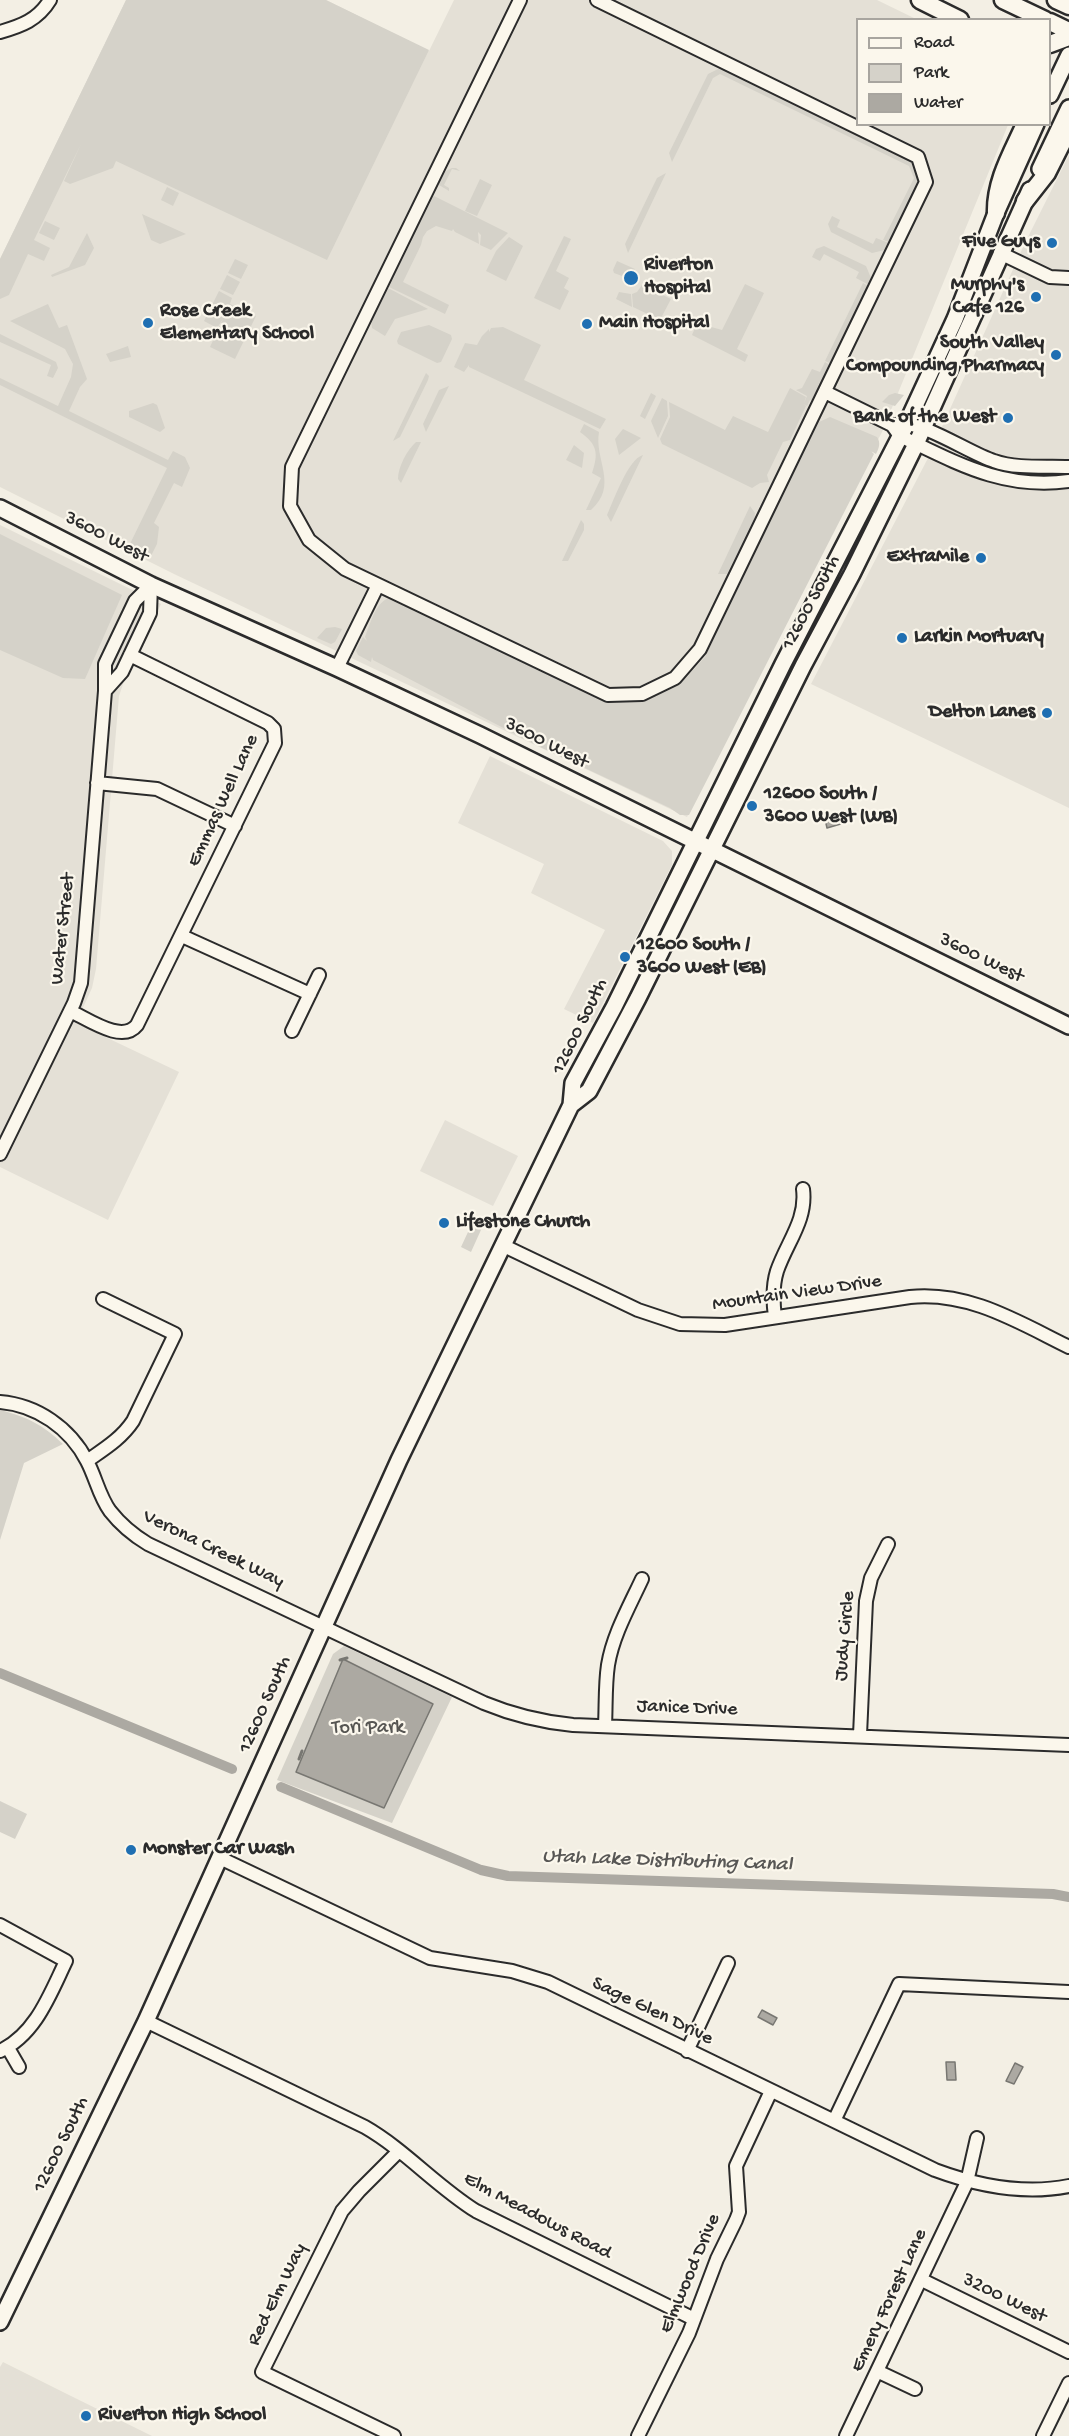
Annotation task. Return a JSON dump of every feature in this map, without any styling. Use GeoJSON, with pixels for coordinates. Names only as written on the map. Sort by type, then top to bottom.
{"type":"FeatureCollection","features":[{"type":"Feature","properties":{"kind":"highway"},"geometry":{"type":"LineString","coordinates":[[920,0],[956,18]]}},
{"type":"Feature","properties":{"kind":"highway"},"geometry":{"type":"LineString","coordinates":[[1003,0],[1039,17]]}},
{"type":"Feature","properties":{"kind":"highway"},"geometry":{"type":"LineString","coordinates":[[1056,0],[1069,6]]}},
{"type":"Feature","properties":{"kind":"highway"},"geometry":{"type":"LineString","coordinates":[[1051,22],[1069,31]]}},
{"type":"Feature","properties":{"kind":"highway"},"geometry":{"type":"LineString","coordinates":[[1051,44],[1069,37]]}},
{"type":"Feature","properties":{"kind":"highway"},"geometry":{"type":"LineString","coordinates":[[996,213],[1000,179],[1024,126]]}},
{"type":"Feature","properties":{"kind":"highway"},"geometry":{"type":"LineString","coordinates":[[1025,201],[1047,173],[1069,129]]}},
{"type":"Feature","properties":{"kind":"main road"},"geometry":{"type":"LineString","coordinates":[[1051,93],[1069,55]]}},
{"type":"Feature","properties":{"kind":"main road","name":"12600 South"},"geometry":{"type":"LineString","coordinates":[[571,1105],[589,1091],[638,998],[710,850],[916,444],[1000,253],[1069,108]]}},
{"type":"Feature","properties":{"kind":"main road","name":"12600 South"},"geometry":{"type":"LineString","coordinates":[[0,2322],[146,2021],[395,1469],[571,1105],[573,1083],[614,1007],[955,319],[996,213],[1035,126]]}},
{"type":"Feature","properties":{"kind":"main road","name":"3600 West"},"geometry":{"type":"LineString","coordinates":[[0,508],[151,585],[480,735],[1069,1026]]}},
{"type":"Feature","properties":{"kind":"street"},"geometry":{"type":"LineString","coordinates":[[0,32],[29,22],[50,0]]}},
{"type":"Feature","properties":{"kind":"street"},"geometry":{"type":"LineString","coordinates":[[520,0],[292,467],[290,506],[309,540],[345,569],[608,695],[642,694],[675,678],[700,649],[926,182],[918,157],[597,0]]}},
{"type":"Feature","properties":{"kind":"street"},"geometry":{"type":"LineString","coordinates":[[1000,253],[1050,277],[1069,278]]}},
{"type":"Feature","properties":{"kind":"street"},"geometry":{"type":"LineString","coordinates":[[825,392],[900,428],[916,444],[991,477],[1053,483],[1069,481]]}},
{"type":"Feature","properties":{"kind":"street"},"geometry":{"type":"LineString","coordinates":[[900,428],[922,429],[996,462],[1069,467]]}},
{"type":"Feature","properties":{"kind":"street"},"geometry":{"type":"LineString","coordinates":[[105,691],[122,672],[150,613],[151,585]]}},
{"type":"Feature","properties":{"kind":"street","name":"Water Street"},"geometry":{"type":"LineString","coordinates":[[0,1154],[70,1011],[81,983],[105,691],[105,664],[135,601],[151,585]]}},
{"type":"Feature","properties":{"kind":"street"},"geometry":{"type":"LineString","coordinates":[[337,668],[378,585]]}},
{"type":"Feature","properties":{"kind":"street","name":"Emmas Well Lane"},"geometry":{"type":"LineString","coordinates":[[70,1011],[114,1031],[129,1032],[140,1021],[274,747],[276,738],[274,729],[264,720],[130,655]]}},
{"type":"Feature","properties":{"kind":"street"},"geometry":{"type":"LineString","coordinates":[[97,783],[157,789],[235,826]]}},
{"type":"Feature","properties":{"kind":"street"},"geometry":{"type":"LineString","coordinates":[[182,936],[310,994]]}},
{"type":"Feature","properties":{"kind":"street"},"geometry":{"type":"LineString","coordinates":[[292,1031],[319,975]]}},
{"type":"Feature","properties":{"kind":"street"},"geometry":{"type":"LineString","coordinates":[[775,1317],[774,1281],[802,1218],[805,1203],[803,1188]]}},
{"type":"Feature","properties":{"kind":"street","name":"Mountain View Drive"},"geometry":{"type":"LineString","coordinates":[[502,1245],[665,1321],[710,1326],[910,1298],[945,1297],[989,1308],[1069,1347]]}},
{"type":"Feature","properties":{"kind":"street"},"geometry":{"type":"LineString","coordinates":[[87,1461],[125,1433],[175,1334],[103,1299]]}},
{"type":"Feature","properties":{"kind":"street","name":"Verona Creek Way"},"geometry":{"type":"LineString","coordinates":[[0,1402],[16,1403],[39,1412],[59,1426],[87,1461],[99,1492],[110,1510],[127,1530],[148,1544],[325,1626]]}},
{"type":"Feature","properties":{"kind":"street","name":"Judy Circle"},"geometry":{"type":"LineString","coordinates":[[860,1735],[866,1601],[871,1578],[888,1544]]}},
{"type":"Feature","properties":{"kind":"street"},"geometry":{"type":"LineString","coordinates":[[605,1726],[607,1673],[611,1651],[642,1579]]}},
{"type":"Feature","properties":{"kind":"street","name":"Janice Drive"},"geometry":{"type":"LineString","coordinates":[[325,1626],[499,1709],[543,1721],[605,1726],[1069,1745]]}},
{"type":"Feature","properties":{"kind":"street","name":"Sage Glen Drive"},"geometry":{"type":"LineString","coordinates":[[220,1858],[430,1958],[513,1971],[548,1983],[935,2170],[967,2182],[1030,2190],[1069,2186]]}},
{"type":"Feature","properties":{"kind":"street"},"geometry":{"type":"LineString","coordinates":[[0,1925],[66,1961],[37,2019],[4,2049],[19,2067]]}},
{"type":"Feature","properties":{"kind":"street"},"geometry":{"type":"LineString","coordinates":[[687,2051],[728,1963]]}},
{"type":"Feature","properties":{"kind":"street"},"geometry":{"type":"LineString","coordinates":[[834,2121],[899,1984],[1069,1992]]}},
{"type":"Feature","properties":{"kind":"street","name":"Elm Meadows Road"},"geometry":{"type":"LineString","coordinates":[[146,2021],[365,2127],[399,2151],[442,2189],[476,2211],[694,2319]]}},
{"type":"Feature","properties":{"kind":"street","name":"Elmwood Drive"},"geometry":{"type":"LineString","coordinates":[[638,2436],[694,2319],[717,2259],[739,2212],[736,2166],[771,2091]]}},
{"type":"Feature","properties":{"kind":"street","name":"Emery Forest Lane"},"geometry":{"type":"LineString","coordinates":[[846,2436],[879,2372],[967,2182],[977,2139]]}},
{"type":"Feature","properties":{"kind":"street","name":"Red Elm Way"},"geometry":{"type":"LineString","coordinates":[[394,2436],[262,2372],[335,2223],[354,2196],[399,2151]]}},
{"type":"Feature","properties":{"kind":"street","name":"3200 West"},"geometry":{"type":"LineString","coordinates":[[922,2280],[1069,2352]]}},
{"type":"Feature","properties":{"kind":"street"},"geometry":{"type":"LineString","coordinates":[[879,2372],[915,2389]]}},
{"type":"Feature","properties":{"kind":"street"},"geometry":{"type":"LineString","coordinates":[[1043,2436],[1069,2383]]}},
{"type":"Feature","properties":{"kind":"shaded area","name":"Riverton Hospital"},"geometry":{"type":"Polygon","coordinates":[[[126,0],[326,0],[429,51],[454,0],[877,0],[914,18],[856,18],[856,126],[1008,126],[882,432],[687,817],[174,574],[0,487],[0,259],[126,0]]]}},
{"type":"Feature","properties":{"kind":"shaded area"},"geometry":{"type":"Polygon","coordinates":[[[1069,155],[1069,808],[811,684],[927,460],[1024,245],[1069,155]]]}},
{"type":"Feature","properties":{"kind":"shaded area"},"geometry":{"type":"Polygon","coordinates":[[[0,525],[161,604],[119,696],[96,969],[92,988],[76,1023],[179,1072],[108,1220],[0,1167],[0,525]]]}},
{"type":"Feature","properties":{"kind":"shaded area"},"geometry":{"type":"Polygon","coordinates":[[[490,756],[663,841],[672,851],[672,865],[593,1023],[564,1009],[605,930],[531,893],[544,864],[458,823],[490,756]]]}},
{"type":"Feature","properties":{"kind":"shaded area"},"geometry":{"type":"Polygon","coordinates":[[[445,1120],[518,1156],[493,1206],[420,1171],[445,1120]]]}},
{"type":"Feature","properties":{"kind":"shaded area"},"geometry":{"type":"Polygon","coordinates":[[[3,2362],[152,2436],[0,2436],[0,2367],[3,2362]]]}},
{"type":"Feature","properties":{"kind":"green space"},"geometry":{"type":"Polygon","coordinates":[[[126,0],[326,0],[429,50],[327,260],[116,161],[113,168],[70,184],[64,181],[81,144],[34,240],[50,248],[44,261],[28,254],[9,295],[0,299],[0,259],[126,0]]]}},
{"type":"Feature","properties":{"kind":"green space"},"geometry":{"type":"Polygon","coordinates":[[[718,69],[729,71],[912,160],[920,173],[919,183],[889,242],[883,240],[914,178],[909,166],[720,74],[713,78],[672,162],[669,153],[708,74],[718,69]]]}},
{"type":"Feature","properties":{"kind":"green space"},"geometry":{"type":"Polygon","coordinates":[[[452,168],[460,171],[452,169],[444,185],[449,188],[449,191],[439,185],[439,182],[443,174],[452,168]]]}},
{"type":"Feature","properties":{"kind":"green space"},"geometry":{"type":"Polygon","coordinates":[[[666,173],[628,253],[625,244],[657,178],[666,173]]]}},
{"type":"Feature","properties":{"kind":"green space"},"geometry":{"type":"Polygon","coordinates":[[[480,179],[492,185],[477,216],[465,211],[480,179]]]}},
{"type":"Feature","properties":{"kind":"green space"},"geometry":{"type":"Polygon","coordinates":[[[167,187],[179,193],[173,206],[161,200],[167,187]]]}},
{"type":"Feature","properties":{"kind":"green space"},"geometry":{"type":"Polygon","coordinates":[[[434,196],[508,233],[491,250],[480,245],[481,235],[478,232],[479,244],[453,229],[452,231],[436,226],[427,231],[403,282],[449,305],[445,314],[387,286],[429,200],[434,196]]]}},
{"type":"Feature","properties":{"kind":"green space"},"geometry":{"type":"Polygon","coordinates":[[[142,214],[186,234],[160,244],[151,240],[142,214]]]}},
{"type":"Feature","properties":{"kind":"green space"},"geometry":{"type":"Polygon","coordinates":[[[832,216],[840,220],[837,227],[873,244],[876,238],[889,243],[885,250],[872,253],[831,232],[828,224],[832,216]]]}},
{"type":"Feature","properties":{"kind":"green space"},"geometry":{"type":"Polygon","coordinates":[[[45,221],[60,228],[54,240],[39,233],[45,221]]]}},
{"type":"Feature","properties":{"kind":"green space"},"geometry":{"type":"Polygon","coordinates":[[[87,233],[94,248],[85,265],[52,277],[51,275],[69,267],[87,233]]]}},
{"type":"Feature","properties":{"kind":"green space"},"geometry":{"type":"Polygon","coordinates":[[[564,236],[571,239],[556,271],[569,278],[564,288],[569,291],[560,310],[534,298],[564,236]]]}},
{"type":"Feature","properties":{"kind":"green space"},"geometry":{"type":"Polygon","coordinates":[[[509,237],[523,246],[506,281],[486,271],[496,251],[509,237]]]}},
{"type":"Feature","properties":{"kind":"green space"},"geometry":{"type":"Polygon","coordinates":[[[824,246],[866,266],[871,278],[869,285],[856,278],[859,272],[824,254],[820,261],[812,257],[816,249],[824,246]]]}},
{"type":"Feature","properties":{"kind":"green space"},"geometry":{"type":"Polygon","coordinates":[[[235,259],[248,265],[241,279],[228,273],[235,259]]]}},
{"type":"Feature","properties":{"kind":"green space"},"geometry":{"type":"Polygon","coordinates":[[[617,261],[635,269],[630,279],[614,273],[617,261]]]}},
{"type":"Feature","properties":{"kind":"green space"},"geometry":{"type":"Polygon","coordinates":[[[227,275],[240,282],[233,295],[220,289],[227,275]]]}},
{"type":"Feature","properties":{"kind":"green space"},"geometry":{"type":"Polygon","coordinates":[[[863,283],[868,286],[830,363],[825,361],[863,283]]]}},
{"type":"Feature","properties":{"kind":"green space"},"geometry":{"type":"Polygon","coordinates":[[[745,284],[764,293],[737,349],[748,355],[745,362],[692,335],[697,323],[722,330],[745,284]]]}},
{"type":"Feature","properties":{"kind":"green space"},"geometry":{"type":"Polygon","coordinates":[[[642,285],[671,299],[660,320],[633,307],[632,294],[637,292],[642,285]]]}},
{"type":"Feature","properties":{"kind":"green space"},"geometry":{"type":"Polygon","coordinates":[[[388,288],[428,309],[395,319],[385,336],[372,328],[371,320],[388,288]]]}},
{"type":"Feature","properties":{"kind":"green space"},"geometry":{"type":"Polygon","coordinates":[[[219,291],[232,298],[230,304],[256,316],[235,359],[210,347],[223,319],[217,328],[204,321],[211,307],[224,314],[226,312],[212,305],[219,291]]]}},
{"type":"Feature","properties":{"kind":"green space"},"geometry":{"type":"Polygon","coordinates":[[[619,292],[631,294],[632,307],[616,299],[619,292]]]}},
{"type":"Feature","properties":{"kind":"green space"},"geometry":{"type":"Polygon","coordinates":[[[48,304],[59,328],[67,325],[87,379],[80,387],[69,411],[168,460],[173,451],[185,457],[190,468],[182,487],[174,483],[154,523],[159,527],[157,544],[149,560],[127,550],[167,468],[0,385],[0,378],[58,406],[71,377],[73,364],[65,349],[10,321],[48,304]]]}},
{"type":"Feature","properties":{"kind":"green space"},"geometry":{"type":"Polygon","coordinates":[[[429,325],[451,335],[452,339],[441,362],[437,363],[398,344],[397,341],[401,332],[429,325]]]}},
{"type":"Feature","properties":{"kind":"green space"},"geometry":{"type":"Polygon","coordinates":[[[503,327],[541,345],[524,380],[606,419],[600,429],[469,365],[464,372],[454,367],[465,343],[477,345],[489,329],[489,332],[491,328],[503,327]]]}},
{"type":"Feature","properties":{"kind":"green space"},"geometry":{"type":"Polygon","coordinates":[[[0,334],[56,362],[58,368],[53,378],[47,376],[51,365],[0,342],[0,334]]]}},
{"type":"Feature","properties":{"kind":"green space"},"geometry":{"type":"Polygon","coordinates":[[[128,346],[131,357],[110,362],[106,354],[128,346]]]}},
{"type":"Feature","properties":{"kind":"green space"},"geometry":{"type":"Polygon","coordinates":[[[825,362],[830,365],[813,401],[810,400],[807,406],[803,404],[806,406],[790,440],[783,442],[767,475],[769,482],[760,483],[752,488],[662,444],[660,439],[670,417],[669,402],[725,430],[733,416],[768,432],[790,388],[806,397],[804,403],[807,396],[796,390],[802,388],[812,369],[820,372],[825,362]]]}},
{"type":"Feature","properties":{"kind":"green space"},"geometry":{"type":"Polygon","coordinates":[[[426,373],[429,376],[428,380],[400,437],[393,441],[426,373]]]}},
{"type":"Feature","properties":{"kind":"green space"},"geometry":{"type":"Polygon","coordinates":[[[449,386],[426,432],[423,424],[439,390],[449,386]]]}},
{"type":"Feature","properties":{"kind":"green space"},"geometry":{"type":"Polygon","coordinates":[[[651,393],[656,396],[645,419],[640,416],[651,393]]]}},
{"type":"Feature","properties":{"kind":"green space"},"geometry":{"type":"Polygon","coordinates":[[[895,393],[904,395],[895,406],[882,402],[889,395],[895,393]]]}},
{"type":"Feature","properties":{"kind":"green space"},"geometry":{"type":"Polygon","coordinates":[[[662,398],[667,401],[668,416],[658,438],[651,421],[662,398]]]}},
{"type":"Feature","properties":{"kind":"green space"},"geometry":{"type":"Polygon","coordinates":[[[153,403],[157,405],[165,428],[160,432],[129,417],[129,411],[153,403]]]}},
{"type":"Feature","properties":{"kind":"green space"},"geometry":{"type":"Polygon","coordinates":[[[830,417],[877,437],[878,450],[876,454],[871,451],[874,454],[689,815],[680,815],[670,808],[538,746],[373,660],[372,657],[371,662],[358,655],[356,651],[363,637],[367,641],[365,637],[378,607],[386,599],[392,597],[585,691],[613,700],[660,694],[686,678],[705,657],[819,422],[830,417]]]}},
{"type":"Feature","properties":{"kind":"green space"},"geometry":{"type":"Polygon","coordinates":[[[584,424],[599,432],[598,442],[605,482],[599,501],[591,510],[586,510],[601,478],[592,473],[596,454],[593,445],[580,432],[584,424]]]}},
{"type":"Feature","properties":{"kind":"green space"},"geometry":{"type":"Polygon","coordinates":[[[623,429],[641,438],[619,455],[615,439],[623,429]]]}},
{"type":"Feature","properties":{"kind":"green space"},"geometry":{"type":"Polygon","coordinates":[[[416,442],[421,442],[401,483],[398,474],[401,464],[409,449],[416,442]]]}},
{"type":"Feature","properties":{"kind":"green space"},"geometry":{"type":"Polygon","coordinates":[[[574,445],[584,453],[582,468],[566,460],[574,445]]]}},
{"type":"Feature","properties":{"kind":"green space"},"geometry":{"type":"Polygon","coordinates":[[[643,455],[611,522],[607,515],[622,481],[632,464],[643,455]]]}},
{"type":"Feature","properties":{"kind":"green space"},"geometry":{"type":"Polygon","coordinates":[[[750,506],[755,513],[754,522],[727,574],[718,574],[750,506]]]}},
{"type":"Feature","properties":{"kind":"green space"},"geometry":{"type":"Polygon","coordinates":[[[581,520],[584,530],[568,561],[562,561],[581,520]]]}},
{"type":"Feature","properties":{"kind":"green space"},"geometry":{"type":"Polygon","coordinates":[[[0,534],[122,595],[85,679],[63,678],[0,650],[0,534]]]}},
{"type":"Feature","properties":{"kind":"green space"},"geometry":{"type":"Polygon","coordinates":[[[326,628],[342,629],[335,642],[331,644],[317,638],[326,628]]]}},
{"type":"Feature","properties":{"kind":"green space"},"geometry":{"type":"Polygon","coordinates":[[[475,1217],[485,1221],[471,1252],[461,1247],[475,1217]]]}},
{"type":"Feature","properties":{"kind":"green space"},"geometry":{"type":"Polygon","coordinates":[[[0,1410],[34,1422],[63,1444],[24,1463],[0,1540],[0,1410]]]}},
{"type":"Feature","properties":{"kind":"green space","name":"Tori Park"},"geometry":{"type":"Polygon","coordinates":[[[344,1646],[452,1697],[392,1823],[277,1780],[333,1654],[344,1646]]]}},
{"type":"Feature","properties":{"kind":"green space"},"geometry":{"type":"Polygon","coordinates":[[[0,1801],[27,1814],[15,1839],[0,1832],[0,1801]]]}},
{"type":"Feature","properties":{"kind":"water"},"geometry":{"type":"Polygon","coordinates":[[[842,814],[844,823],[827,828],[825,819],[842,814]]]}},
{"type":"Feature","properties":{"kind":"water","name":"Tori Park"},"geometry":{"type":"Polygon","coordinates":[[[343,1659],[433,1704],[384,1808],[296,1772],[343,1659]]]}},
{"type":"Feature","properties":{"kind":"water"},"geometry":{"type":"Polygon","coordinates":[[[762,2010],[777,2018],[773,2025],[758,2017],[762,2010]]]}},
{"type":"Feature","properties":{"kind":"water"},"geometry":{"type":"Polygon","coordinates":[[[946,2062],[955,2062],[956,2080],[947,2080],[946,2062]]]}},
{"type":"Feature","properties":{"kind":"water"},"geometry":{"type":"Polygon","coordinates":[[[1015,2063],[1023,2067],[1014,2084],[1006,2081],[1015,2063]]]}},
{"type":"Feature","properties":{"kind":"waterway"},"geometry":{"type":"LineString","coordinates":[[340,1660],[347,1658]]}},
{"type":"Feature","properties":{"kind":"waterway","name":"Utah Lake Distributing Canal"},"geometry":{"type":"LineString","coordinates":[[0,1673],[232,1769]]}},
{"type":"Feature","properties":{"kind":"waterway"},"geometry":{"type":"LineString","coordinates":[[299,1759],[302,1751]]}},
{"type":"Feature","properties":{"kind":"waterway","name":"Utah Lake Distributing Canal"},"geometry":{"type":"LineString","coordinates":[[281,1787],[481,1870],[508,1876],[1053,1894],[1069,1897]]}},
{"type":"Feature","properties":{"kind":"place","name":"Five Guys"},"geometry":{"type":"Point","coordinates":[1052,243]}},
{"type":"Feature","properties":{"kind":"place","name":"Riverton Hospital"},"geometry":{"type":"Point","coordinates":[631,278]}},
{"type":"Feature","properties":{"kind":"place","name":"Murphy's Cafe 126"},"geometry":{"type":"Point","coordinates":[1036,297]}},
{"type":"Feature","properties":{"kind":"place","name":"Rose Creek Elementary School"},"geometry":{"type":"Point","coordinates":[148,323]}},
{"type":"Feature","properties":{"kind":"place","name":"Main Hospital"},"geometry":{"type":"Point","coordinates":[587,324]}},
{"type":"Feature","properties":{"kind":"place","name":"South Valley Compounding Pharmacy"},"geometry":{"type":"Point","coordinates":[1056,355]}},
{"type":"Feature","properties":{"kind":"place","name":"Bank of the West"},"geometry":{"type":"Point","coordinates":[1008,418]}},
{"type":"Feature","properties":{"kind":"place","name":"ExtraMile"},"geometry":{"type":"Point","coordinates":[981,558]}},
{"type":"Feature","properties":{"kind":"place","name":"Larkin Mortuary"},"geometry":{"type":"Point","coordinates":[902,638]}},
{"type":"Feature","properties":{"kind":"place","name":"Delton Lanes"},"geometry":{"type":"Point","coordinates":[1047,713]}},
{"type":"Feature","properties":{"kind":"place","name":"12600 South / 3600 West (WB)"},"geometry":{"type":"Point","coordinates":[752,806]}},
{"type":"Feature","properties":{"kind":"place","name":"12600 South / 3600 West (EB)"},"geometry":{"type":"Point","coordinates":[625,957]}},
{"type":"Feature","properties":{"kind":"place","name":"Lifestone Church"},"geometry":{"type":"Point","coordinates":[444,1223]}},
{"type":"Feature","properties":{"kind":"place","name":"Monster Car Wash"},"geometry":{"type":"Point","coordinates":[131,1850]}},
{"type":"Feature","properties":{"kind":"place","name":"Riverton High School"},"geometry":{"type":"Point","coordinates":[86,2416]}}]}
